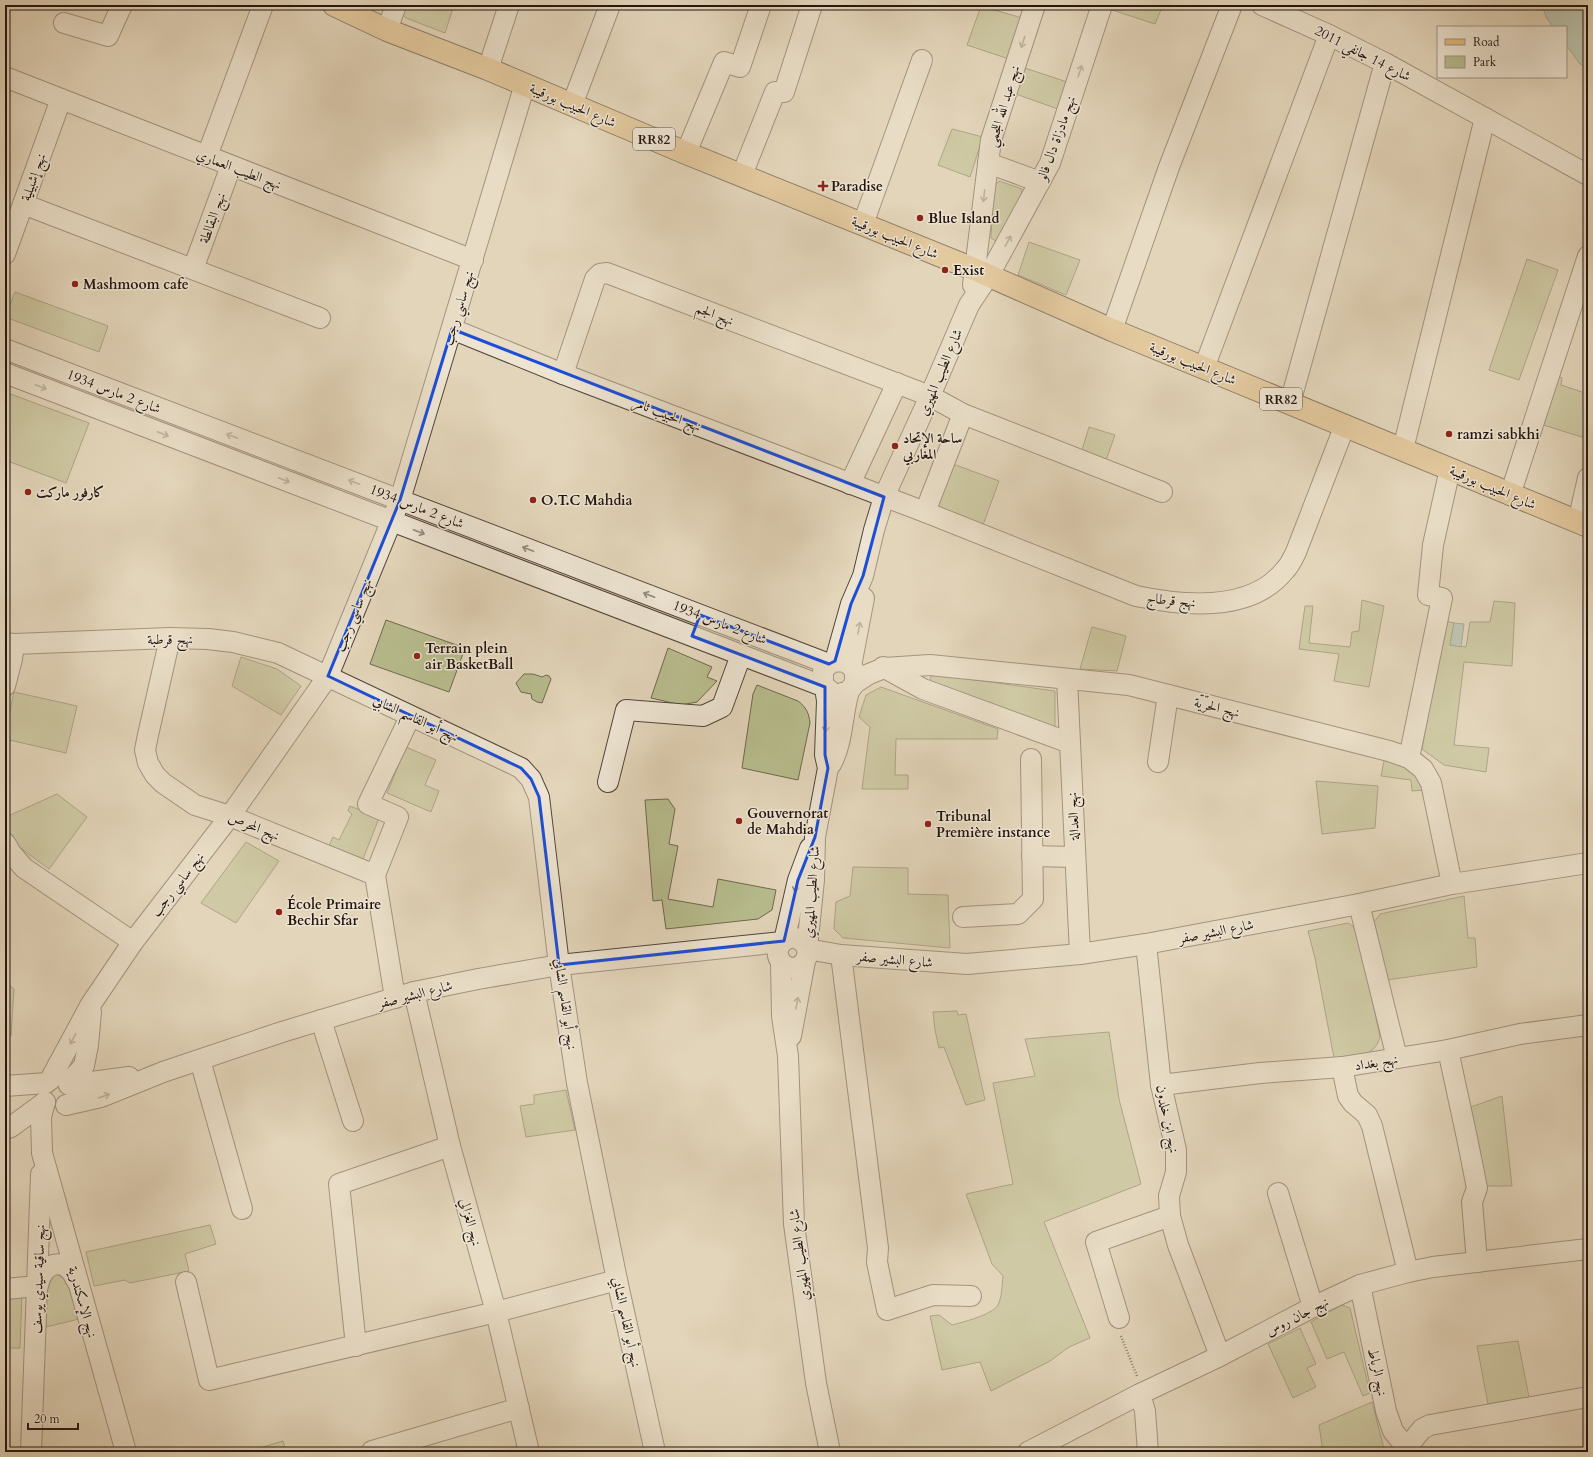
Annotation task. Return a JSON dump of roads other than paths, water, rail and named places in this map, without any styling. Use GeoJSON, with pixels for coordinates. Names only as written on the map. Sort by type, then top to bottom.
{"type":"FeatureCollection","features":[{"type":"Feature","properties":{"kind":"main road","name":"شارع الحبيب بورقيبة"},"geometry":{"type":"LineString","coordinates":[[334,5],[387,30],[525,84],[572,105],[982,273],[1112,330],[1583,524]]}},
{"type":"Feature","properties":{"kind":"street"},"geometry":{"type":"LineString","coordinates":[[64,23],[108,36],[122,5]]}},
{"type":"Feature","properties":{"kind":"street"},"geometry":{"type":"LineString","coordinates":[[207,156],[263,5]]}},
{"type":"Feature","properties":{"kind":"street"},"geometry":{"type":"LineString","coordinates":[[387,30],[396,5]]}},
{"type":"Feature","properties":{"kind":"street"},"geometry":{"type":"LineString","coordinates":[[488,69],[509,5]]}},
{"type":"Feature","properties":{"kind":"street"},"geometry":{"type":"LineString","coordinates":[[572,105],[610,5]]}},
{"type":"Feature","properties":{"kind":"street"},"geometry":{"type":"LineString","coordinates":[[686,152],[724,62],[740,67],[761,5]]}},
{"type":"Feature","properties":{"kind":"street"},"geometry":{"type":"LineString","coordinates":[[742,175],[775,92],[784,92],[812,5]]}},
{"type":"Feature","properties":{"kind":"street","name":"نهج عبد الله اللجمي"},"geometry":{"type":"LineString","coordinates":[[969,305],[982,273],[988,162],[991,140],[1035,5]]}},
{"type":"Feature","properties":{"kind":"street","name":"نهج مادزاة دال فالو"},"geometry":{"type":"LineString","coordinates":[[982,273],[1050,164],[1102,5]]}},
{"type":"Feature","properties":{"kind":"street"},"geometry":{"type":"LineString","coordinates":[[1112,330],[1169,167],[1232,5]]}},
{"type":"Feature","properties":{"kind":"street","name":"شارع 14 جانفي 2011"},"geometry":{"type":"LineString","coordinates":[[1262,5],[1329,35],[1385,63],[1588,175]]}},
{"type":"Feature","properties":{"kind":"street"},"geometry":{"type":"LineString","coordinates":[[1204,368],[1329,35]]}},
{"type":"Feature","properties":{"kind":"street"},"geometry":{"type":"LineString","coordinates":[[863,224],[922,60]]}},
{"type":"Feature","properties":{"kind":"street"},"geometry":{"type":"LineString","coordinates":[[1290,403],[1385,63]]}},
{"type":"Feature","properties":{"kind":"street","name":"نهج الطيب العماري"},"geometry":{"type":"LineString","coordinates":[[5,77],[473,260]]}},
{"type":"Feature","properties":{"kind":"street","name":"نهج ساسي رجب"},"geometry":{"type":"LineString","coordinates":[[55,1093],[91,1004],[133,942],[230,816],[328,676],[400,500],[525,84]]}},
{"type":"Feature","properties":{"kind":"street","name":"نهج إشبيلية"},"geometry":{"type":"LineString","coordinates":[[5,254],[61,99]]}},
{"type":"Feature","properties":{"kind":"street"},"geometry":{"type":"LineString","coordinates":[[1403,449],[1485,118]]}},
{"type":"Feature","properties":{"kind":"street"},"geometry":{"type":"LineString","coordinates":[[988,162],[1040,182]]}},
{"type":"Feature","properties":{"kind":"street","name":"نهج البقالطة"},"geometry":{"type":"LineString","coordinates":[[193,269],[231,166]]}},
{"type":"Feature","properties":{"kind":"street"},"geometry":{"type":"LineString","coordinates":[[23,204],[320,318]]}},
{"type":"Feature","properties":{"kind":"street"},"geometry":{"type":"LineString","coordinates":[[1510,495],[1588,256]]}},
{"type":"Feature","properties":{"kind":"street","name":"نهج الجم"},"geometry":{"type":"LineString","coordinates":[[562,374],[595,279],[600,274],[608,273],[930,396],[963,414],[1162,492]]}},
{"type":"Feature","properties":{"kind":"street","name":"شارع الطيب المهيري"},"geometry":{"type":"LineString","coordinates":[[788,1056],[806,954],[814,880],[815,837],[828,768],[835,757],[837,749],[844,710],[845,672],[863,606],[863,576],[874,530],[884,497],[969,305]]}},
{"type":"Feature","properties":{"kind":"street","name":"نهج الحبيب ثامر"},"geometry":{"type":"LineString","coordinates":[[452,329],[562,374],[884,497]]}},
{"type":"Feature","properties":{"kind":"street","name":"شارع 2 مارس 1934"},"geometry":{"type":"LineString","coordinates":[[5,349],[700,614],[845,672]]}},
{"type":"Feature","properties":{"kind":"street","name":"شارع 2 مارس 1934"},"geometry":{"type":"LineString","coordinates":[[5,373],[825,687]]}},
{"type":"Feature","properties":{"kind":"street"},"geometry":{"type":"LineString","coordinates":[[850,484],[897,383]]}},
{"type":"Feature","properties":{"kind":"street"},"geometry":{"type":"LineString","coordinates":[[925,512],[963,414]]}},
{"type":"Feature","properties":{"kind":"street","name":"نهج قرطاج"},"geometry":{"type":"LineString","coordinates":[[884,497],[1136,596],[1168,602],[1220,603],[1244,599],[1270,585],[1285,570],[1296,552],[1345,425]]}},
{"type":"Feature","properties":{"kind":"street"},"geometry":{"type":"LineString","coordinates":[[1409,758],[1442,598],[1428,595],[1433,545],[1450,469]]}},
{"type":"Feature","properties":{"kind":"street"},"geometry":{"type":"LineString","coordinates":[[1583,524],[1588,478]]}},
{"type":"Feature","properties":{"kind":"street"},"geometry":{"type":"LineString","coordinates":[[692,636],[700,614]]}},
{"type":"Feature","properties":{"kind":"street","name":"نهج قرطبة"},"geometry":{"type":"LineString","coordinates":[[9,643],[170,638],[208,639],[233,642],[278,654],[328,676]]}},
{"type":"Feature","properties":{"kind":"street","name":"نهج المحرص"},"geometry":{"type":"LineString","coordinates":[[170,638],[145,750],[148,763],[155,775],[163,783],[195,805],[230,816],[375,875]]}},
{"type":"Feature","properties":{"kind":"street"},"geometry":{"type":"LineString","coordinates":[[5,686],[12,659],[9,643]]}},
{"type":"Feature","properties":{"kind":"street"},"geometry":{"type":"LineString","coordinates":[[767,665],[774,643]]}},
{"type":"Feature","properties":{"kind":"street"},"geometry":{"type":"LineString","coordinates":[[608,782],[626,710],[703,716],[722,707],[741,655]]}},
{"type":"Feature","properties":{"kind":"street","name":"نهج الحرّيّة"},"geometry":{"type":"LineString","coordinates":[[884,668],[930,665],[1129,684],[1389,751],[1409,758],[1423,769],[1431,783],[1452,884]]}},
{"type":"Feature","properties":{"kind":"street","name":"شارع الطيب المهيري"},"geometry":{"type":"LineString","coordinates":[[828,768],[825,755],[827,701],[822,677],[825,668],[845,672]]}},
{"type":"Feature","properties":{"kind":"street"},"geometry":{"type":"LineString","coordinates":[[845,672],[869,674],[884,668],[922,689],[1070,744]]}},
{"type":"Feature","properties":{"kind":"street","name":"نهج أبو القاسم الشابي"},"geometry":{"type":"LineString","coordinates":[[328,676],[410,717],[521,768],[531,779],[539,797],[559,964],[577,1083],[617,1280],[655,1452]]}},
{"type":"Feature","properties":{"kind":"street","name":"نهج العدالة"},"geometry":{"type":"LineString","coordinates":[[1067,678],[1080,954]]}},
{"type":"Feature","properties":{"kind":"street"},"geometry":{"type":"LineString","coordinates":[[1158,762],[1168,694]]}},
{"type":"Feature","properties":{"kind":"street"},"geometry":{"type":"LineString","coordinates":[[404,995],[375,875],[398,817],[368,804],[410,717]]}},
{"type":"Feature","properties":{"kind":"street"},"geometry":{"type":"LineString","coordinates":[[963,917],[1018,914],[1033,899],[1031,759]]}},
{"type":"Feature","properties":{"kind":"street","name":"شارع الطيب المهيري"},"geometry":{"type":"LineString","coordinates":[[815,837],[798,880],[781,951],[782,1016],[788,1056],[794,1224],[816,1383],[830,1452]]}},
{"type":"Feature","properties":{"kind":"street"},"geometry":{"type":"LineString","coordinates":[[5,843],[11,853],[24,868],[133,942]]}},
{"type":"Feature","properties":{"kind":"street"},"geometry":{"type":"LineString","coordinates":[[1032,856],[1075,857]]}},
{"type":"Feature","properties":{"kind":"street","name":"شارع البشير صفر"},"geometry":{"type":"LineString","coordinates":[[806,954],[841,954],[968,964],[1080,954],[1146,944],[1359,904],[1452,884],[1588,864]]}},
{"type":"Feature","properties":{"kind":"street"},"geometry":{"type":"LineString","coordinates":[[1359,904],[1397,1058]]}},
{"type":"Feature","properties":{"kind":"street"},"geometry":{"type":"LineString","coordinates":[[791,938],[799,939],[806,954],[802,964],[793,968],[784,965],[781,951],[791,938]]}},
{"type":"Feature","properties":{"kind":"street","name":"نهج ابن خلدون"},"geometry":{"type":"LineString","coordinates":[[1146,944],[1161,1085],[1176,1150],[1176,1172],[1168,1196],[1170,1216],[1178,1245],[1220,1356]]}},
{"type":"Feature","properties":{"kind":"street","name":"شارع البشير صفر"},"geometry":{"type":"LineString","coordinates":[[55,1093],[163,1072],[404,995],[478,979],[559,964],[675,954],[781,951]]}},
{"type":"Feature","properties":{"kind":"street"},"geometry":{"type":"LineString","coordinates":[[841,954],[878,1248],[877,1262],[887,1310],[932,1296],[971,1296]]}},
{"type":"Feature","properties":{"kind":"street","name":"نهج الغزالي"},"geometry":{"type":"LineString","coordinates":[[404,995],[450,1146],[496,1312],[529,1452]]}},
{"type":"Feature","properties":{"kind":"street"},"geometry":{"type":"LineString","coordinates":[[322,1020],[353,1121]]}},
{"type":"Feature","properties":{"kind":"street","name":"نهج بغداد"},"geometry":{"type":"LineString","coordinates":[[1161,1085],[1260,1073],[1342,1067],[1448,1050],[1520,1034],[1588,1025]]}},
{"type":"Feature","properties":{"kind":"street"},"geometry":{"type":"LineString","coordinates":[[1448,1050],[1468,1138],[1476,1188],[1472,1202],[1477,1262]]}},
{"type":"Feature","properties":{"kind":"street"},"geometry":{"type":"LineString","coordinates":[[200,1060],[242,1209]]}},
{"type":"Feature","properties":{"kind":"street"},"geometry":{"type":"LineString","coordinates":[[1342,1067],[1348,1096],[1366,1115],[1372,1126],[1408,1272]]}},
{"type":"Feature","properties":{"kind":"street"},"geometry":{"type":"LineString","coordinates":[[5,1086],[55,1093]]}},
{"type":"Feature","properties":{"kind":"street"},"geometry":{"type":"LineString","coordinates":[[5,1094],[55,1093]]}},
{"type":"Feature","properties":{"kind":"street"},"geometry":{"type":"LineString","coordinates":[[5,1129],[11,1127],[55,1093]]}},
{"type":"Feature","properties":{"kind":"street","name":"نهج ساقية سيدي يوسف"},"geometry":{"type":"LineString","coordinates":[[31,1452],[42,1153],[55,1093]]}},
{"type":"Feature","properties":{"kind":"street"},"geometry":{"type":"LineString","coordinates":[[356,1346],[339,1184],[450,1146]]}},
{"type":"Feature","properties":{"kind":"street","name":"نهج الإسكندرية"},"geometry":{"type":"LineString","coordinates":[[42,1153],[76,1280],[126,1452]]}},
{"type":"Feature","properties":{"kind":"street"},"geometry":{"type":"LineString","coordinates":[[1278,1193],[1313,1307]]}},
{"type":"Feature","properties":{"kind":"street"},"geometry":{"type":"LineString","coordinates":[[1120,1318],[1096,1242],[1170,1216]]}},
{"type":"Feature","properties":{"kind":"street","name":"نهج جان روس"},"geometry":{"type":"LineString","coordinates":[[1028,1452],[1140,1394],[1220,1356],[1313,1307],[1360,1285],[1433,1267],[1588,1249]]}},
{"type":"Feature","properties":{"kind":"street"},"geometry":{"type":"LineString","coordinates":[[5,1289],[38,1286],[41,1274],[45,1269],[55,1264],[60,1264],[70,1269],[76,1280]]}},
{"type":"Feature","properties":{"kind":"street"},"geometry":{"type":"LineString","coordinates":[[186,1282],[209,1380],[496,1312],[617,1280]]}},
{"type":"Feature","properties":{"kind":"street","name":"نهج الرباط"},"geometry":{"type":"LineString","coordinates":[[1360,1285],[1386,1411],[1393,1431],[1406,1451]]}},
{"type":"Feature","properties":{"kind":"street"},"geometry":{"type":"LineString","coordinates":[[1140,1394],[1145,1410],[1148,1452]]}},
{"type":"Feature","properties":{"kind":"street"},"geometry":{"type":"LineString","coordinates":[[1406,1451],[1422,1429],[1430,1425],[1588,1397]]}},
{"type":"Feature","properties":{"kind":"street"},"geometry":{"type":"LineString","coordinates":[[372,1450],[519,1408]]}},
{"type":"Feature","properties":{"kind":"water"},"geometry":{"type":"Polygon","coordinates":[[[1542,5],[1588,5],[1588,68],[1580,64],[1567,46],[1567,26],[1552,26],[1546,17],[1542,5]]]}},
{"type":"Feature","properties":{"kind":"water"},"geometry":{"type":"Polygon","coordinates":[[[1454,623],[1464,624],[1461,647],[1450,645],[1454,623]]]}},
{"type":"Feature","properties":{"kind":"place","name":"Paradise"},"geometry":{"type":"Point","coordinates":[823,186]}},
{"type":"Feature","properties":{"kind":"place","name":"Blue Island"},"geometry":{"type":"Point","coordinates":[920,218]}},
{"type":"Feature","properties":{"kind":"place","name":"Exist"},"geometry":{"type":"Point","coordinates":[945,270]}},
{"type":"Feature","properties":{"kind":"place","name":"Mashmoom cafe"},"geometry":{"type":"Point","coordinates":[75,284]}},
{"type":"Feature","properties":{"kind":"place","name":"ramzi sabkhi"},"geometry":{"type":"Point","coordinates":[1449,434]}},
{"type":"Feature","properties":{"kind":"place","name":"ساحة الإتحاد المغاربي"},"geometry":{"type":"Point","coordinates":[895,446]}},
{"type":"Feature","properties":{"kind":"place","name":"كارفور ماركت"},"geometry":{"type":"Point","coordinates":[28,492]}},
{"type":"Feature","properties":{"kind":"place","name":"O.T.C Mahdia"},"geometry":{"type":"Point","coordinates":[533,500]}},
{"type":"Feature","properties":{"kind":"place","name":"Terrain plein air BasketBall"},"geometry":{"type":"Point","coordinates":[417,656]}},
{"type":"Feature","properties":{"kind":"place","name":"Gouvernorat de Mahdia"},"geometry":{"type":"Point","coordinates":[739,821]}},
{"type":"Feature","properties":{"kind":"place","name":"Tribunal Première instance"},"geometry":{"type":"Point","coordinates":[928,824]}},
{"type":"Feature","properties":{"kind":"place","name":"École Primaire Bechir Sfar"},"geometry":{"type":"Point","coordinates":[279,912]}}]}
